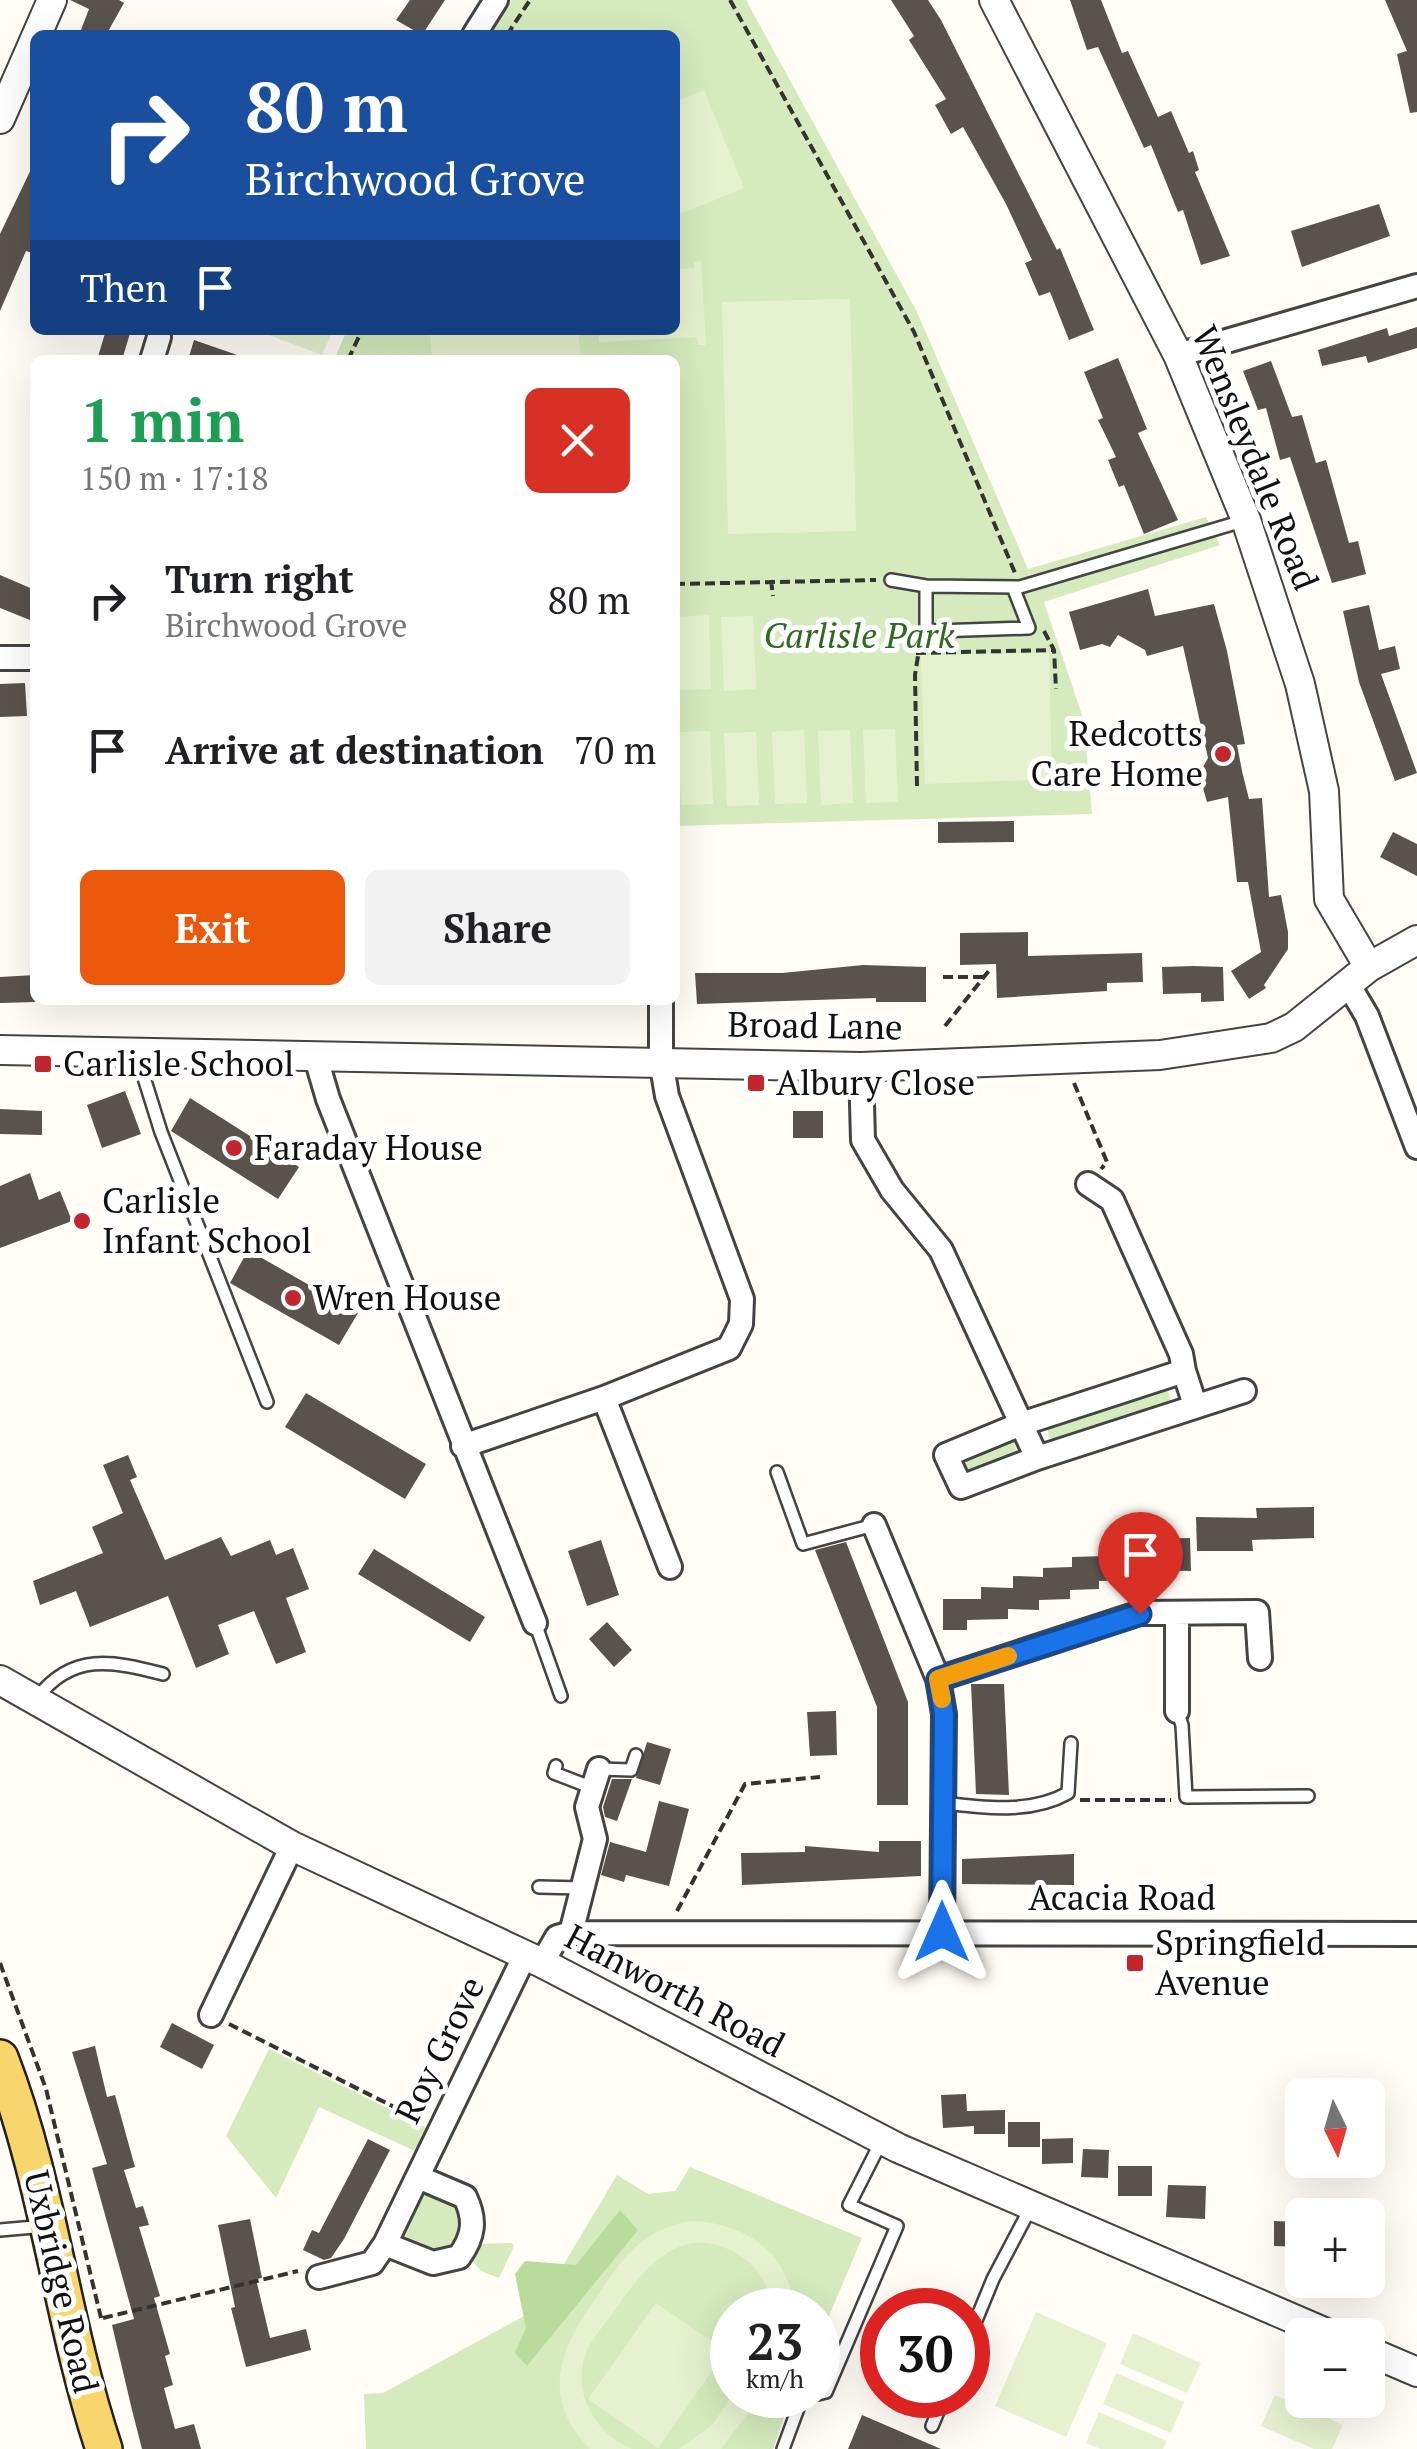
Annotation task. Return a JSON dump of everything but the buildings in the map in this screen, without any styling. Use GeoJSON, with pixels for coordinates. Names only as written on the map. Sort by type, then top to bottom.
{"type":"FeatureCollection","features":[{"type":"Feature","properties":{"kind":"main road","name":"Uxbridge Road"},"geometry":{"type":"LineString","coordinates":[[0,2058],[13,2131],[50,2226],[73,2339],[104,2449]]}},
{"type":"Feature","properties":{"kind":"street"},"geometry":{"type":"LineString","coordinates":[[40,30],[52,0]]}},
{"type":"Feature","properties":{"kind":"street"},"geometry":{"type":"LineString","coordinates":[[477,30],[496,0]]}},
{"type":"Feature","properties":{"kind":"street","name":"Wensleydale Road"},"geometry":{"type":"LineString","coordinates":[[994,0],[1178,355],[1246,520],[1300,684],[1324,791],[1329,898],[1359,975]]}},
{"type":"Feature","properties":{"kind":"street"},"geometry":{"type":"LineString","coordinates":[[0,119],[30,54]]}},
{"type":"Feature","properties":{"kind":"street"},"geometry":{"type":"LineString","coordinates":[[1178,355],[1417,286]]}},
{"type":"Feature","properties":{"kind":"street"},"geometry":{"type":"LineString","coordinates":[[153,355],[158,337]]}},
{"type":"Feature","properties":{"kind":"street"},"geometry":{"type":"LineString","coordinates":[[0,658],[30,658]]}},
{"type":"Feature","properties":{"kind":"street","name":"Broad Lane"},"geometry":{"type":"LineString","coordinates":[[0,1050],[860,1066],[1066,1062],[1200,1052],[1260,1041],[1294,1026],[1359,975],[1417,940]]}},
{"type":"Feature","properties":{"kind":"street"},"geometry":{"type":"LineString","coordinates":[[1359,975],[1367,1016],[1417,1147]]}},
{"type":"Feature","properties":{"kind":"street"},"geometry":{"type":"LineString","coordinates":[[463,1446],[604,1398],[730,1348],[742,1324],[742,1299],[667,1096],[661,1060],[662,1005]]}},
{"type":"Feature","properties":{"kind":"street"},"geometry":{"type":"LineString","coordinates":[[316,1058],[328,1099],[535,1624]]}},
{"type":"Feature","properties":{"kind":"street"},"geometry":{"type":"LineString","coordinates":[[860,1066],[863,1140],[892,1190],[941,1250],[1037,1458]]}},
{"type":"Feature","properties":{"kind":"street"},"geometry":{"type":"LineString","coordinates":[[1088,1184],[1112,1200],[1181,1354],[1195,1405]]}},
{"type":"Feature","properties":{"kind":"street"},"geometry":{"type":"LineString","coordinates":[[1184,1371],[1021,1424],[946,1455],[961,1487],[1037,1458],[1244,1391]]}},
{"type":"Feature","properties":{"kind":"street"},"geometry":{"type":"LineString","coordinates":[[604,1398],[670,1567]]}},
{"type":"Feature","properties":{"kind":"street"},"geometry":{"type":"LineString","coordinates":[[874,1525],[938,1679],[944,1714],[942,1932]]}},
{"type":"Feature","properties":{"kind":"street"},"geometry":{"type":"LineString","coordinates":[[938,1679],[1140,1614],[1257,1612],[1260,1658]]}},
{"type":"Feature","properties":{"kind":"street"},"geometry":{"type":"LineString","coordinates":[[1177,1614],[1177,1711]]}},
{"type":"Feature","properties":{"kind":"street","name":"Hanworth Road"},"geometry":{"type":"LineString","coordinates":[[0,1680],[292,1846],[534,1959],[882,2140],[1291,2318]]}},
{"type":"Feature","properties":{"kind":"street"},"geometry":{"type":"LineString","coordinates":[[534,1959],[557,1937],[571,1933],[596,1840],[587,1807],[596,1778]]}},
{"type":"Feature","properties":{"kind":"street"},"geometry":{"type":"LineString","coordinates":[[211,2015],[292,1846]]}},
{"type":"Feature","properties":{"kind":"street","name":"Acacia Road"},"geometry":{"type":"LineString","coordinates":[[571,1933],[1417,1934]]}},
{"type":"Feature","properties":{"kind":"street","name":"Roy Grove"},"geometry":{"type":"LineString","coordinates":[[418,2176],[465,2197],[472,2212],[472,2239],[459,2257],[433,2263],[385,2244],[439,2130],[534,1959]]}},
{"type":"Feature","properties":{"kind":"street"},"geometry":{"type":"LineString","coordinates":[[318,2277],[372,2263],[385,2244]]}},
{"type":"Feature","properties":{"kind":"street"},"geometry":{"type":"LineString","coordinates":[[1385,2358],[1417,2372]]}},
{"type":"Feature","properties":{"kind":"lane"},"geometry":{"type":"LineString","coordinates":[[891,580],[926,586],[1016,587],[1246,520]]}},
{"type":"Feature","properties":{"kind":"lane"},"geometry":{"type":"LineString","coordinates":[[926,586],[926,629],[1029,628],[1016,587]]}},
{"type":"Feature","properties":{"kind":"lane"},"geometry":{"type":"LineString","coordinates":[[136,1052],[160,1132],[267,1402]]}},
{"type":"Feature","properties":{"kind":"lane"},"geometry":{"type":"LineString","coordinates":[[777,1472],[804,1544],[874,1525]]}},
{"type":"Feature","properties":{"kind":"lane"},"geometry":{"type":"LineString","coordinates":[[535,1624],[561,1696]]}},
{"type":"Feature","properties":{"kind":"lane"},"geometry":{"type":"LineString","coordinates":[[34,1702],[59,1676],[85,1662],[102,1660],[163,1674]]}},
{"type":"Feature","properties":{"kind":"lane"},"geometry":{"type":"LineString","coordinates":[[1177,1711],[1182,1725],[1186,1797],[1308,1796]]}},
{"type":"Feature","properties":{"kind":"lane"},"geometry":{"type":"LineString","coordinates":[[943,1803],[983,1808],[1047,1804],[1068,1793],[1071,1744]]}},
{"type":"Feature","properties":{"kind":"lane"},"geometry":{"type":"LineString","coordinates":[[556,1766],[554,1773],[596,1778],[631,1770],[636,1755]]}},
{"type":"Feature","properties":{"kind":"lane"},"geometry":{"type":"LineString","coordinates":[[539,1887],[582,1888]]}},
{"type":"Feature","properties":{"kind":"lane"},"geometry":{"type":"LineString","coordinates":[[840,2359],[896,2226],[849,2206],[882,2140]]}},
{"type":"Feature","properties":{"kind":"lane"},"geometry":{"type":"LineString","coordinates":[[989,2288],[1031,2207]]}},
{"type":"Feature","properties":{"kind":"lane"},"geometry":{"type":"LineString","coordinates":[[0,2230],[50,2226]]}},
{"type":"Feature","properties":{"kind":"lane"},"geometry":{"type":"LineString","coordinates":[[783,2449],[794,2418]]}},
{"type":"Feature","properties":{"kind":"lane"},"geometry":{"type":"LineString","coordinates":[[932,2426],[935,2418]]}},
{"type":"Feature","properties":{"kind":"path"},"geometry":{"type":"LineString","coordinates":[[510,30],[530,0]]}},
{"type":"Feature","properties":{"kind":"path"},"geometry":{"type":"LineString","coordinates":[[730,0],[914,332],[1016,587]]}},
{"type":"Feature","properties":{"kind":"path"},"geometry":{"type":"LineString","coordinates":[[771,580],[772,596]]}},
{"type":"Feature","properties":{"kind":"path"},"geometry":{"type":"LineString","coordinates":[[680,584],[891,580]]}},
{"type":"Feature","properties":{"kind":"path"},"geometry":{"type":"LineString","coordinates":[[1029,628],[1044,631],[1054,650],[1056,689]]}},
{"type":"Feature","properties":{"kind":"path"},"geometry":{"type":"LineString","coordinates":[[917,786],[916,653],[926,629]]}},
{"type":"Feature","properties":{"kind":"path"},"geometry":{"type":"LineString","coordinates":[[916,653],[1054,650]]}},
{"type":"Feature","properties":{"kind":"path"},"geometry":{"type":"LineString","coordinates":[[945,1026],[991,968]]}},
{"type":"Feature","properties":{"kind":"path"},"geometry":{"type":"LineString","coordinates":[[944,977],[984,976]]}},
{"type":"Feature","properties":{"kind":"path"},"geometry":{"type":"LineString","coordinates":[[1066,1062],[1107,1162],[1088,1184]]}},
{"type":"Feature","properties":{"kind":"path"},"geometry":{"type":"LineString","coordinates":[[666,1933],[745,1784],[820,1777]]}},
{"type":"Feature","properties":{"kind":"path"},"geometry":{"type":"LineString","coordinates":[[1068,1793],[1079,1800],[1186,1797]]}},
{"type":"Feature","properties":{"kind":"path"},"geometry":{"type":"LineString","coordinates":[[211,2015],[439,2130]]}},
{"type":"Feature","properties":{"kind":"path"},"geometry":{"type":"LineString","coordinates":[[101,2318],[296,2272],[316,2271],[318,2277]]}},
{"type":"Feature","properties":{"kind":"green space","name":"Carlisle Park"},"geometry":{"type":"Polygon","coordinates":[[[512,0],[746,0],[917,312],[1028,569],[1206,517],[1220,545],[1044,602],[1084,721],[1092,814],[680,826],[680,355],[336,355],[345,335],[680,335],[680,30],[491,30],[512,0]]]}},
{"type":"Feature","properties":{"kind":"green space"},"geometry":{"type":"Polygon","coordinates":[[[704,90],[744,188],[680,214],[680,100],[704,90]]]}},
{"type":"Feature","properties":{"kind":"green space"},"geometry":{"type":"Polygon","coordinates":[[[701,261],[706,345],[698,345],[697,337],[599,342],[599,335],[680,335],[680,269],[694,268],[694,262],[701,261]]]}},
{"type":"Feature","properties":{"kind":"green space"},"geometry":{"type":"Polygon","coordinates":[[[850,299],[856,531],[728,534],[722,302],[850,299]]]}},
{"type":"Feature","properties":{"kind":"green space"},"geometry":{"type":"Polygon","coordinates":[[[269,335],[331,335],[322,355],[269,335]]]}},
{"type":"Feature","properties":{"kind":"green space"},"geometry":{"type":"Polygon","coordinates":[[[430,335],[578,335],[580,355],[432,355],[430,335]]]}},
{"type":"Feature","properties":{"kind":"green space"},"geometry":{"type":"Polygon","coordinates":[[[709,615],[711,689],[680,690],[680,617],[709,615]]]}},
{"type":"Feature","properties":{"kind":"green space"},"geometry":{"type":"Polygon","coordinates":[[[753,616],[756,689],[724,691],[721,617],[753,616]]]}},
{"type":"Feature","properties":{"kind":"green space"},"geometry":{"type":"Polygon","coordinates":[[[1049,653],[1052,779],[925,784],[921,655],[1049,653]]]}},
{"type":"Feature","properties":{"kind":"green space"},"geometry":{"type":"Polygon","coordinates":[[[895,729],[898,802],[866,803],[863,730],[895,729]]]}},
{"type":"Feature","properties":{"kind":"green space"},"geometry":{"type":"Polygon","coordinates":[[[804,730],[807,803],[775,804],[772,732],[804,730]]]}},
{"type":"Feature","properties":{"kind":"green space"},"geometry":{"type":"Polygon","coordinates":[[[850,730],[853,803],[821,805],[818,731],[850,730]]]}},
{"type":"Feature","properties":{"kind":"green space"},"geometry":{"type":"Polygon","coordinates":[[[710,731],[713,804],[681,805],[680,732],[710,731]]]}},
{"type":"Feature","properties":{"kind":"green space"},"geometry":{"type":"Polygon","coordinates":[[[756,732],[759,805],[727,806],[724,733],[756,732]]]}},
{"type":"Feature","properties":{"kind":"green space"},"geometry":{"type":"Polygon","coordinates":[[[1166,1386],[1172,1404],[1052,1444],[1046,1426],[1166,1386]]]}},
{"type":"Feature","properties":{"kind":"green space"},"geometry":{"type":"Polygon","coordinates":[[[1013,1440],[1019,1456],[969,1476],[962,1460],[1013,1440]]]}},
{"type":"Feature","properties":{"kind":"green space"},"geometry":{"type":"Polygon","coordinates":[[[269,2049],[427,2128],[415,2151],[319,2107],[276,2198],[226,2136],[269,2049]]]}},
{"type":"Feature","properties":{"kind":"green space"},"geometry":{"type":"Polygon","coordinates":[[[690,2167],[862,2238],[840,2290],[710,2288],[710,2418],[784,2418],[773,2449],[366,2449],[364,2394],[383,2393],[537,2309],[617,2175],[648,2194],[675,2191],[690,2167]]]}},
{"type":"Feature","properties":{"kind":"green space"},"geometry":{"type":"Polygon","coordinates":[[[426,2186],[459,2204],[466,2218],[453,2249],[433,2254],[399,2238],[426,2186]]]}},
{"type":"Feature","properties":{"kind":"green space"},"geometry":{"type":"Polygon","coordinates":[[[620,2210],[638,2230],[527,2366],[515,2353],[526,2328],[515,2274],[525,2261],[576,2265],[620,2210]]]}},
{"type":"Feature","properties":{"kind":"green space"},"geometry":{"type":"Polygon","coordinates":[[[692,2221],[712,2223],[747,2235],[774,2257],[790,2288],[767,2288],[744,2259],[717,2245],[682,2246],[651,2265],[591,2343],[583,2363],[584,2394],[596,2421],[606,2433],[632,2449],[590,2449],[564,2409],[560,2390],[565,2352],[585,2314],[627,2257],[648,2238],[692,2221]]]}},
{"type":"Feature","properties":{"kind":"green space"},"geometry":{"type":"Polygon","coordinates":[[[512,2243],[499,2278],[481,2271],[469,2257],[479,2244],[512,2243]]]}},
{"type":"Feature","properties":{"kind":"green space"},"geometry":{"type":"Polygon","coordinates":[[[656,2303],[710,2340],[710,2374],[658,2448],[588,2399],[656,2303]]]}},
{"type":"Feature","properties":{"kind":"green space"},"geometry":{"type":"Polygon","coordinates":[[[1036,2312],[1107,2343],[1066,2437],[995,2406],[1036,2312]]]}},
{"type":"Feature","properties":{"kind":"green space"},"geometry":{"type":"Polygon","coordinates":[[[1133,2333],[1201,2363],[1187,2393],[1120,2364],[1133,2333]]]}},
{"type":"Feature","properties":{"kind":"green space"},"geometry":{"type":"Polygon","coordinates":[[[1116,2373],[1184,2402],[1171,2433],[1103,2404],[1116,2373]]]}},
{"type":"Feature","properties":{"kind":"green space"},"geometry":{"type":"Polygon","coordinates":[[[1275,2395],[1285,2399],[1285,2418],[1327,2418],[1343,2425],[1332,2449],[1314,2449],[1261,2426],[1275,2395]]]}},
{"type":"Feature","properties":{"kind":"green space"},"geometry":{"type":"Polygon","coordinates":[[[1099,2412],[1167,2441],[1163,2449],[1101,2449],[1086,2443],[1099,2412]]]}},
{"type":"Feature","properties":{"kind":"green space"},"geometry":{"type":"Polygon","coordinates":[[[717,2418],[745,2418],[721,2449],[679,2449],[717,2418]]]}},
{"type":"Feature","properties":{"kind":"slow traffic"},"geometry":{"type":"LineString","coordinates":[[942,1699],[938,1679],[1008,1656]]}},
{"type":"Feature","properties":{"kind":"place","name":"Redcotts Care Home"},"geometry":{"type":"Point","coordinates":[1223,754]}},
{"type":"Feature","properties":{"kind":"place","name":"Carlisle School"},"geometry":{"type":"Point","coordinates":[43,1064]}},
{"type":"Feature","properties":{"kind":"place","name":"Albury Close"},"geometry":{"type":"Point","coordinates":[756,1083]}},
{"type":"Feature","properties":{"kind":"place","name":"Faraday House"},"geometry":{"type":"Point","coordinates":[234,1148]}},
{"type":"Feature","properties":{"kind":"place","name":"Carlisle Infant School"},"geometry":{"type":"Point","coordinates":[82,1221]}},
{"type":"Feature","properties":{"kind":"place","name":"Wren House"},"geometry":{"type":"Point","coordinates":[293,1298]}},
{"type":"Feature","properties":{"kind":"place","name":"Springfield Avenue"},"geometry":{"type":"Point","coordinates":[1135,1963]}},
{"type":"Feature","properties":{"kind":"route"},"geometry":{"type":"LineString","coordinates":[[942,1932],[944,1714],[938,1679],[1140,1614]]}}]}
